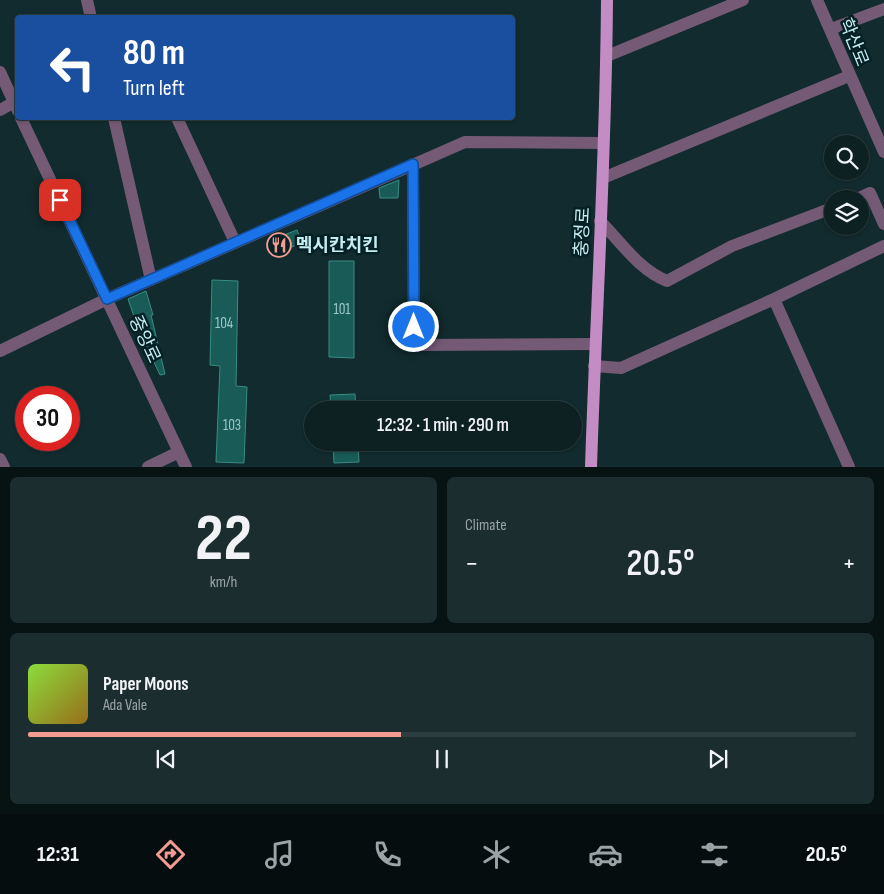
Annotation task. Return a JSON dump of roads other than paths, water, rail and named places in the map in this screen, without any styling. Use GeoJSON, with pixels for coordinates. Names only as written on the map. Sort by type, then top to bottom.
{"type":"FeatureCollection","features":[{"type":"Feature","properties":{"kind":"main road","name":"충정로"},"geometry":{"type":"LineString","coordinates":[[591,466],[594,344],[603,178],[607,0]]}},
{"type":"Feature","properties":{"kind":"street"},"geometry":{"type":"LineString","coordinates":[[87,0],[90,15]]}},
{"type":"Feature","properties":{"kind":"street"},"geometry":{"type":"LineString","coordinates":[[607,56],[743,0]]}},
{"type":"Feature","properties":{"kind":"street","name":"학산로"},"geometry":{"type":"LineString","coordinates":[[817,0],[884,152]]}},
{"type":"Feature","properties":{"kind":"street"},"geometry":{"type":"LineString","coordinates":[[831,30],[884,8]]}},
{"type":"Feature","properties":{"kind":"street"},"geometry":{"type":"LineString","coordinates":[[0,72],[15,103]]}},
{"type":"Feature","properties":{"kind":"street"},"geometry":{"type":"LineString","coordinates":[[603,178],[850,76]]}},
{"type":"Feature","properties":{"kind":"street"},"geometry":{"type":"LineString","coordinates":[[0,110],[15,105]]}},
{"type":"Feature","properties":{"kind":"street","name":"중앙로"},"geometry":{"type":"LineString","coordinates":[[22,120],[186,466]]}},
{"type":"Feature","properties":{"kind":"street"},"geometry":{"type":"LineString","coordinates":[[114,120],[151,280]]}},
{"type":"Feature","properties":{"kind":"street"},"geometry":{"type":"LineString","coordinates":[[178,120],[235,242]]}},
{"type":"Feature","properties":{"kind":"street"},"geometry":{"type":"LineString","coordinates":[[0,351],[107,299],[465,142],[603,143]]}},
{"type":"Feature","properties":{"kind":"street"},"geometry":{"type":"LineString","coordinates":[[413,164],[414,346],[594,344]]}},
{"type":"Feature","properties":{"kind":"street"},"geometry":{"type":"LineString","coordinates":[[869,193],[884,224]]}},
{"type":"Feature","properties":{"kind":"street"},"geometry":{"type":"LineString","coordinates":[[600,222],[653,276],[667,281],[732,246],[824,211]]}},
{"type":"Feature","properties":{"kind":"street"},"geometry":{"type":"LineString","coordinates":[[594,366],[621,368],[774,299],[884,246]]}},
{"type":"Feature","properties":{"kind":"street"},"geometry":{"type":"LineString","coordinates":[[774,299],[849,466]]}},
{"type":"Feature","properties":{"kind":"street"},"geometry":{"type":"LineString","coordinates":[[148,466],[178,452]]}},
{"type":"Feature","properties":{"kind":"street"},"geometry":{"type":"LineString","coordinates":[[0,459],[4,466]]}},
{"type":"Feature","properties":{"kind":"place","name":"멕시칸치킨"},"geometry":{"type":"Point","coordinates":[279,245]}}]}
